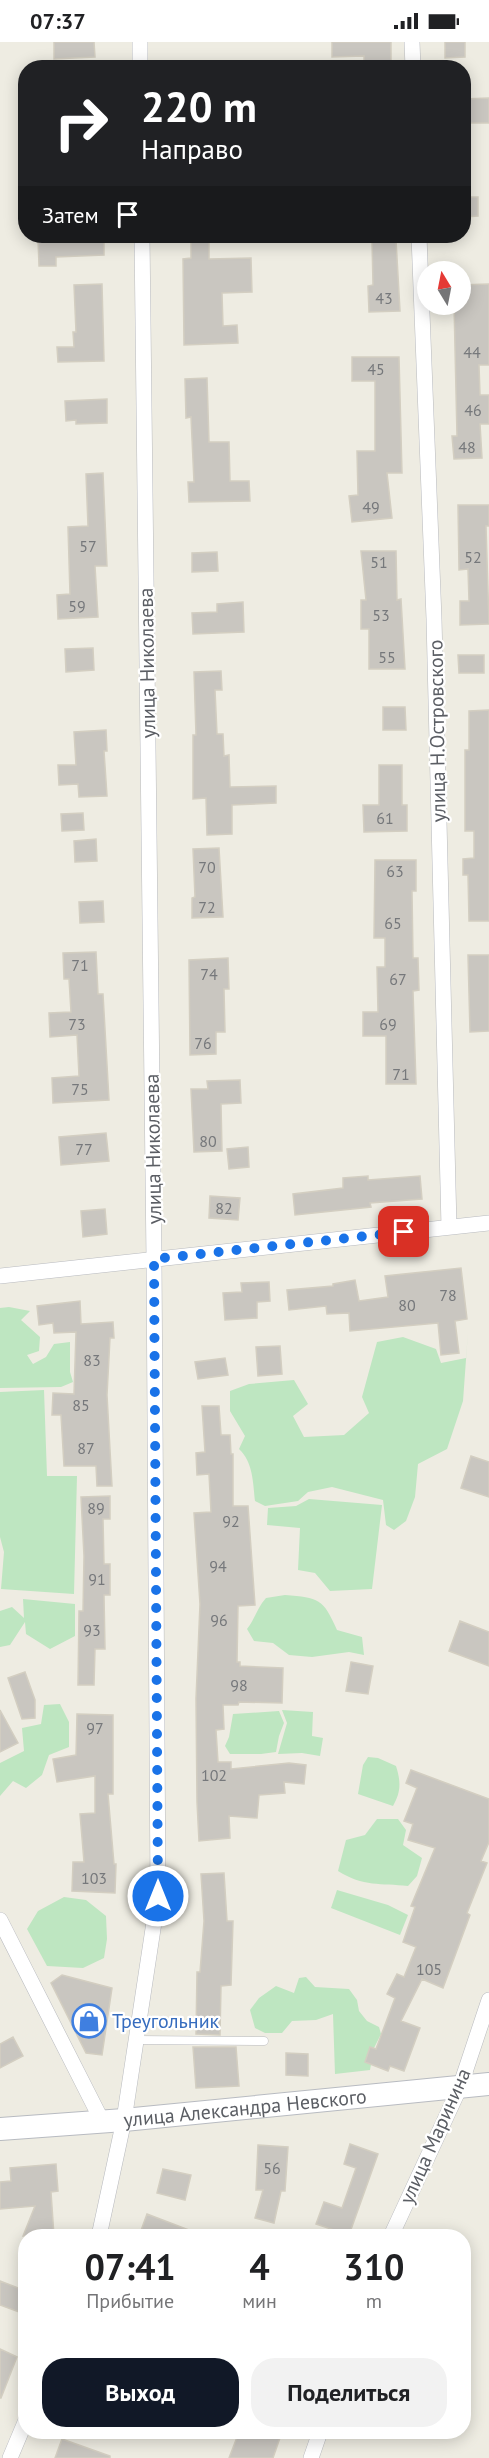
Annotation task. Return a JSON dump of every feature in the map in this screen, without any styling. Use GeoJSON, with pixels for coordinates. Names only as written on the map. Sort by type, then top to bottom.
{"type":"FeatureCollection","features":[{"type":"Feature","properties":{"kind":"main road","name":"улица Александра Невского"},"geometry":{"type":"LineString","coordinates":[[0,2129],[489,2084]]}},
{"type":"Feature","properties":{"kind":"street"},"geometry":{"type":"LineString","coordinates":[[140,42],[140,60]]}},
{"type":"Feature","properties":{"kind":"street"},"geometry":{"type":"LineString","coordinates":[[412,42],[413,60]]}},
{"type":"Feature","properties":{"kind":"street","name":"улица Николаева"},"geometry":{"type":"LineString","coordinates":[[100,2229],[113,2120],[136,2040],[158,1896],[154,1259],[142,243]]}},
{"type":"Feature","properties":{"kind":"street","name":"улица Н.Островского"},"geometry":{"type":"LineString","coordinates":[[419,243],[434,619],[449,1227]]}},
{"type":"Feature","properties":{"kind":"street"},"geometry":{"type":"LineString","coordinates":[[0,1276],[489,1223]]}},
{"type":"Feature","properties":{"kind":"street"},"geometry":{"type":"LineString","coordinates":[[0,1920],[113,2120]]}},
{"type":"Feature","properties":{"kind":"street","name":"улица Маринина"},"geometry":{"type":"LineString","coordinates":[[394,2229],[460,2087],[489,2001]]}},
{"type":"Feature","properties":{"kind":"street"},"geometry":{"type":"LineString","coordinates":[[10,2458],[18,2439]]}},
{"type":"Feature","properties":{"kind":"street"},"geometry":{"type":"LineString","coordinates":[[311,2458],[318,2439]]}},
{"type":"Feature","properties":{"kind":"lane"},"geometry":{"type":"LineString","coordinates":[[136,2040],[264,2041]]}},
{"type":"Feature","properties":{"kind":"green space"},"geometry":{"type":"Polygon","coordinates":[[[9,1307],[30,1311],[21,1320],[40,1337],[39,1351],[27,1355],[33,1364],[46,1357],[54,1344],[70,1342],[70,1372],[73,1382],[61,1387],[0,1388],[0,1308],[9,1307]]]}},
{"type":"Feature","properties":{"kind":"green space"},"geometry":{"type":"Polygon","coordinates":[[[468,1332],[463,1401],[447,1449],[418,1464],[415,1497],[406,1521],[394,1530],[386,1525],[383,1500],[332,1487],[308,1492],[298,1501],[265,1506],[255,1501],[250,1466],[239,1449],[245,1436],[230,1411],[230,1391],[249,1384],[294,1380],[308,1404],[293,1416],[304,1437],[344,1435],[369,1413],[362,1397],[377,1342],[403,1337],[436,1349],[441,1363],[466,1358],[468,1332]]]}},
{"type":"Feature","properties":{"kind":"green space"},"geometry":{"type":"Polygon","coordinates":[[[44,1390],[47,1476],[77,1476],[74,1594],[1,1589],[4,1552],[0,1537],[0,1392],[44,1390]]]}},
{"type":"Feature","properties":{"kind":"green space"},"geometry":{"type":"Polygon","coordinates":[[[309,1499],[382,1505],[372,1589],[330,1591],[315,1573],[298,1570],[300,1528],[267,1525],[268,1508],[296,1506],[309,1499]]]}},
{"type":"Feature","properties":{"kind":"green space"},"geometry":{"type":"Polygon","coordinates":[[[285,1595],[306,1597],[318,1602],[328,1611],[337,1630],[362,1637],[364,1655],[349,1652],[312,1657],[289,1655],[273,1643],[254,1641],[247,1629],[263,1602],[266,1598],[285,1595]]]}},
{"type":"Feature","properties":{"kind":"green space"},"geometry":{"type":"Polygon","coordinates":[[[23,1599],[75,1604],[75,1636],[50,1649],[26,1634],[25,1622],[10,1645],[0,1647],[0,1611],[12,1607],[24,1618],[23,1599]]]}},
{"type":"Feature","properties":{"kind":"green space"},"geometry":{"type":"Polygon","coordinates":[[[60,1704],[69,1722],[69,1747],[49,1755],[42,1775],[26,1788],[13,1781],[0,1796],[0,1763],[24,1751],[22,1728],[41,1724],[44,1705],[60,1704]]]}},
{"type":"Feature","properties":{"kind":"green space"},"geometry":{"type":"Polygon","coordinates":[[[282,1710],[313,1712],[312,1736],[323,1738],[320,1756],[302,1753],[278,1754],[287,1723],[282,1710]]]}},
{"type":"Feature","properties":{"kind":"green space"},"geometry":{"type":"Polygon","coordinates":[[[279,1711],[284,1723],[276,1752],[230,1754],[225,1746],[233,1714],[279,1711]]]}},
{"type":"Feature","properties":{"kind":"green space"},"geometry":{"type":"Polygon","coordinates":[[[368,1757],[378,1758],[396,1766],[399,1787],[393,1806],[358,1794],[363,1765],[368,1757]]]}},
{"type":"Feature","properties":{"kind":"green space"},"geometry":{"type":"Polygon","coordinates":[[[377,1819],[398,1819],[406,1830],[403,1845],[422,1858],[417,1876],[408,1886],[364,1882],[338,1871],[346,1840],[365,1835],[377,1819]]]}},
{"type":"Feature","properties":{"kind":"green space"},"geometry":{"type":"Polygon","coordinates":[[[337,1890],[388,1905],[408,1915],[400,1935],[331,1908],[337,1890]]]}},
{"type":"Feature","properties":{"kind":"green space"},"geometry":{"type":"Polygon","coordinates":[[[64,1897],[86,1900],[106,1916],[107,1939],[104,1958],[83,1968],[47,1966],[27,1929],[38,1911],[64,1897]]]}},
{"type":"Feature","properties":{"kind":"green space"},"geometry":{"type":"Polygon","coordinates":[[[306,1977],[315,1987],[349,1989],[357,2000],[359,2011],[367,2021],[379,2027],[381,2034],[374,2048],[370,2070],[335,2074],[333,2014],[316,2020],[292,2021],[282,2033],[265,2033],[255,2028],[250,2010],[259,1998],[276,1986],[294,1993],[299,1978],[306,1977]]]}},
{"type":"Feature","properties":{"kind":"building"},"geometry":{"type":"Polygon","coordinates":[[[54,42],[94,42],[95,57],[54,59],[54,42]]]}},
{"type":"Feature","properties":{"kind":"building"},"geometry":{"type":"Polygon","coordinates":[[[332,42],[391,42],[391,60],[364,60],[364,56],[332,57],[332,42]]]}},
{"type":"Feature","properties":{"kind":"building"},"geometry":{"type":"Polygon","coordinates":[[[445,42],[465,42],[465,57],[445,58],[445,42]]]}},
{"type":"Feature","properties":{"kind":"building"},"geometry":{"type":"Polygon","coordinates":[[[489,98],[489,123],[471,123],[471,99],[489,98]]]}},
{"type":"Feature","properties":{"kind":"building"},"geometry":{"type":"Polygon","coordinates":[[[471,197],[478,197],[478,216],[471,216],[471,197]]]}},
{"type":"Feature","properties":{"kind":"building"},"geometry":{"type":"Polygon","coordinates":[[[38,243],[104,243],[104,255],[56,257],[56,266],[39,266],[38,243]]]}},
{"type":"Feature","properties":{"kind":"building"},"geometry":{"type":"Polygon","coordinates":[[[191,243],[209,243],[209,259],[251,258],[252,292],[222,293],[223,326],[237,325],[238,343],[184,345],[183,259],[191,258],[191,243]]]}},
{"type":"Feature","properties":{"kind":"building"},"geometry":{"type":"Polygon","coordinates":[[[372,243],[396,243],[400,311],[369,312],[368,286],[373,285],[372,243]]]}},
{"type":"Feature","properties":{"kind":"building"},"geometry":{"type":"Polygon","coordinates":[[[102,284],[104,361],[58,362],[57,347],[74,347],[73,332],[76,332],[74,285],[102,284]]]}},
{"type":"Feature","properties":{"kind":"building"},"geometry":{"type":"Polygon","coordinates":[[[489,284],[489,365],[479,365],[480,395],[489,395],[489,424],[480,424],[482,458],[454,459],[452,436],[457,436],[454,315],[471,315],[471,285],[489,284]]]}},
{"type":"Feature","properties":{"kind":"building"},"geometry":{"type":"Polygon","coordinates":[[[352,357],[399,357],[402,473],[387,473],[392,518],[352,522],[349,496],[358,495],[357,451],[375,451],[375,381],[352,381],[352,357]]]}},
{"type":"Feature","properties":{"kind":"building"},"geometry":{"type":"Polygon","coordinates":[[[207,378],[209,442],[229,442],[230,481],[249,481],[250,501],[189,502],[188,482],[194,482],[191,417],[186,418],[185,379],[207,378]]]}},
{"type":"Feature","properties":{"kind":"building"},"geometry":{"type":"Polygon","coordinates":[[[107,399],[107,423],[76,424],[76,420],[66,421],[65,401],[107,399]]]}},
{"type":"Feature","properties":{"kind":"building"},"geometry":{"type":"Polygon","coordinates":[[[103,473],[107,566],[95,566],[98,617],[58,619],[57,595],[70,594],[68,527],[88,526],[86,474],[103,473]]]}},
{"type":"Feature","properties":{"kind":"building"},"geometry":{"type":"Polygon","coordinates":[[[458,505],[489,505],[489,526],[486,526],[489,624],[460,625],[460,601],[469,601],[468,569],[459,570],[458,505]]]}},
{"type":"Feature","properties":{"kind":"building"},"geometry":{"type":"Polygon","coordinates":[[[361,551],[396,551],[397,600],[401,599],[405,669],[369,669],[369,629],[361,629],[361,600],[366,600],[361,551]]]}},
{"type":"Feature","properties":{"kind":"building"},"geometry":{"type":"Polygon","coordinates":[[[217,552],[218,571],[192,572],[192,553],[217,552]]]}},
{"type":"Feature","properties":{"kind":"building"},"geometry":{"type":"Polygon","coordinates":[[[243,602],[244,632],[193,634],[192,613],[217,612],[217,604],[243,602]]]}},
{"type":"Feature","properties":{"kind":"building"},"geometry":{"type":"Polygon","coordinates":[[[93,648],[94,670],[66,672],[65,649],[93,648]]]}},
{"type":"Feature","properties":{"kind":"building"},"geometry":{"type":"Polygon","coordinates":[[[458,655],[484,655],[484,673],[459,673],[458,655]]]}},
{"type":"Feature","properties":{"kind":"building"},"geometry":{"type":"Polygon","coordinates":[[[221,671],[222,690],[215,690],[217,734],[223,734],[224,756],[229,755],[230,787],[276,786],[276,803],[232,805],[232,834],[207,835],[206,798],[193,799],[193,735],[196,735],[194,672],[221,671]]]}},
{"type":"Feature","properties":{"kind":"building"},"geometry":{"type":"Polygon","coordinates":[[[383,707],[405,707],[406,730],[383,730],[383,707]]]}},
{"type":"Feature","properties":{"kind":"building"},"geometry":{"type":"Polygon","coordinates":[[[489,710],[489,921],[469,921],[468,875],[463,875],[463,859],[474,858],[474,831],[465,831],[465,750],[469,750],[469,711],[489,710]]]}},
{"type":"Feature","properties":{"kind":"building"},"geometry":{"type":"Polygon","coordinates":[[[106,730],[107,751],[104,751],[107,796],[79,797],[78,784],[59,785],[58,765],[76,765],[74,732],[106,730]]]}},
{"type":"Feature","properties":{"kind":"building"},"geometry":{"type":"Polygon","coordinates":[[[379,765],[402,765],[402,805],[407,805],[407,831],[364,832],[363,805],[379,805],[379,765]]]}},
{"type":"Feature","properties":{"kind":"building"},"geometry":{"type":"Polygon","coordinates":[[[83,813],[84,830],[62,831],[61,814],[83,813]]]}},
{"type":"Feature","properties":{"kind":"building"},"geometry":{"type":"Polygon","coordinates":[[[96,839],[97,861],[75,862],[74,841],[96,839]]]}},
{"type":"Feature","properties":{"kind":"building"},"geometry":{"type":"Polygon","coordinates":[[[219,848],[223,917],[192,918],[192,898],[195,897],[193,849],[219,848]]]}},
{"type":"Feature","properties":{"kind":"building"},"geometry":{"type":"Polygon","coordinates":[[[375,860],[416,860],[416,891],[412,891],[413,958],[418,958],[419,990],[413,991],[416,1084],[386,1084],[386,1036],[363,1036],[363,1012],[378,1012],[377,967],[385,967],[385,938],[374,938],[375,860]]]}},
{"type":"Feature","properties":{"kind":"building"},"geometry":{"type":"Polygon","coordinates":[[[103,901],[104,922],[80,923],[79,902],[103,901]]]}},
{"type":"Feature","properties":{"kind":"building"},"geometry":{"type":"Polygon","coordinates":[[[96,952],[98,994],[103,994],[109,1100],[53,1103],[52,1078],[79,1076],[77,1035],[50,1037],[49,1013],[71,1012],[69,979],[64,979],[63,953],[96,952]]]}},
{"type":"Feature","properties":{"kind":"building"},"geometry":{"type":"Polygon","coordinates":[[[468,955],[489,955],[489,1031],[470,1032],[468,955]]]}},
{"type":"Feature","properties":{"kind":"building"},"geometry":{"type":"Polygon","coordinates":[[[228,958],[229,989],[224,989],[225,1032],[216,1032],[216,1054],[190,1055],[189,960],[228,958]]]}},
{"type":"Feature","properties":{"kind":"building"},"geometry":{"type":"Polygon","coordinates":[[[240,1080],[241,1103],[221,1104],[222,1151],[194,1152],[191,1089],[208,1089],[207,1081],[240,1080]]]}},
{"type":"Feature","properties":{"kind":"building"},"geometry":{"type":"Polygon","coordinates":[[[106,1133],[109,1161],[61,1165],[59,1137],[106,1133]]]}},
{"type":"Feature","properties":{"kind":"building"},"geometry":{"type":"Polygon","coordinates":[[[248,1147],[249,1167],[229,1169],[227,1149],[248,1147]]]}},
{"type":"Feature","properties":{"kind":"building"},"geometry":{"type":"Polygon","coordinates":[[[368,1176],[368,1180],[420,1176],[422,1199],[370,1203],[371,1207],[295,1215],[293,1194],[343,1188],[343,1178],[368,1176]]]}},
{"type":"Feature","properties":{"kind":"building"},"geometry":{"type":"Polygon","coordinates":[[[210,1196],[240,1198],[238,1220],[209,1218],[210,1196]]]}},
{"type":"Feature","properties":{"kind":"building"},"geometry":{"type":"Polygon","coordinates":[[[105,1209],[107,1234],[83,1237],[81,1211],[105,1209]]]}},
{"type":"Feature","properties":{"kind":"building"},"geometry":{"type":"Polygon","coordinates":[[[461,1268],[467,1319],[455,1321],[459,1353],[441,1355],[438,1323],[350,1331],[349,1313],[327,1314],[326,1306],[289,1310],[287,1290],[333,1286],[333,1284],[355,1280],[359,1301],[388,1297],[385,1276],[461,1268]]]}},
{"type":"Feature","properties":{"kind":"building"},"geometry":{"type":"Polygon","coordinates":[[[269,1282],[270,1301],[257,1302],[257,1318],[225,1320],[223,1293],[242,1292],[241,1283],[269,1282]]]}},
{"type":"Feature","properties":{"kind":"building"},"geometry":{"type":"Polygon","coordinates":[[[80,1301],[81,1324],[113,1322],[114,1338],[110,1338],[107,1395],[112,1486],[97,1486],[96,1466],[64,1466],[61,1415],[52,1415],[53,1393],[74,1394],[76,1332],[54,1333],[53,1323],[39,1325],[37,1306],[80,1301]]]}},
{"type":"Feature","properties":{"kind":"building"},"geometry":{"type":"Polygon","coordinates":[[[280,1346],[282,1374],[258,1376],[256,1347],[280,1346]]]}},
{"type":"Feature","properties":{"kind":"building"},"geometry":{"type":"Polygon","coordinates":[[[225,1358],[228,1375],[198,1379],[195,1362],[225,1358]]]}},
{"type":"Feature","properties":{"kind":"building"},"geometry":{"type":"Polygon","coordinates":[[[202,1406],[219,1406],[221,1435],[230,1435],[231,1454],[233,1454],[233,1506],[248,1506],[255,1605],[238,1606],[237,1662],[240,1662],[240,1666],[283,1668],[282,1703],[239,1702],[238,1705],[223,1705],[224,1729],[216,1730],[218,1762],[231,1762],[231,1769],[289,1763],[306,1765],[304,1784],[284,1782],[285,1793],[259,1795],[257,1818],[229,1816],[230,1838],[199,1841],[196,1699],[200,1604],[194,1513],[211,1512],[209,1474],[197,1475],[196,1453],[205,1452],[202,1406]]]}},
{"type":"Feature","properties":{"kind":"building"},"geometry":{"type":"Polygon","coordinates":[[[471,1456],[489,1462],[489,1497],[461,1488],[471,1456]]]}},
{"type":"Feature","properties":{"kind":"building"},"geometry":{"type":"Polygon","coordinates":[[[110,1496],[110,1519],[103,1519],[104,1564],[110,1564],[110,1595],[104,1595],[105,1649],[95,1649],[94,1685],[78,1685],[79,1611],[83,1611],[84,1556],[81,1497],[110,1496]]]}},
{"type":"Feature","properties":{"kind":"building"},"geometry":{"type":"Polygon","coordinates":[[[460,1621],[489,1632],[489,1666],[449,1651],[460,1621]]]}},
{"type":"Feature","properties":{"kind":"building"},"geometry":{"type":"Polygon","coordinates":[[[351,1662],[373,1666],[368,1694],[346,1691],[351,1662]]]}},
{"type":"Feature","properties":{"kind":"building"},"geometry":{"type":"Polygon","coordinates":[[[25,1672],[35,1700],[35,1718],[22,1719],[8,1678],[25,1672]]]}},
{"type":"Feature","properties":{"kind":"building"},"geometry":{"type":"Polygon","coordinates":[[[0,1710],[18,1743],[0,1752],[0,1710]]]}},
{"type":"Feature","properties":{"kind":"building"},"geometry":{"type":"Polygon","coordinates":[[[77,1714],[113,1715],[113,1794],[108,1794],[114,1864],[116,1864],[115,1893],[72,1891],[73,1862],[84,1862],[80,1814],[95,1813],[95,1776],[57,1782],[53,1759],[76,1755],[77,1714]]]}},
{"type":"Feature","properties":{"kind":"building"},"geometry":{"type":"Polygon","coordinates":[[[411,1770],[489,1799],[489,1842],[481,1861],[487,1863],[467,1913],[470,1915],[443,1988],[422,1979],[401,2021],[420,2028],[404,2071],[390,2066],[388,2071],[365,2062],[370,2047],[376,2049],[395,1998],[387,1994],[397,1974],[404,1977],[416,1947],[403,1942],[415,1907],[411,1906],[435,1848],[408,1840],[413,1824],[404,1821],[417,1788],[406,1783],[411,1770]]]}},
{"type":"Feature","properties":{"kind":"building"},"geometry":{"type":"Polygon","coordinates":[[[224,1873],[227,1921],[233,1921],[231,1985],[221,1986],[220,2035],[196,2034],[197,1972],[200,1972],[204,1921],[201,1874],[224,1873]]]}},
{"type":"Feature","properties":{"kind":"building","name":"Треугольник"},"geometry":{"type":"Polygon","coordinates":[[[62,1975],[112,1988],[102,2055],[86,2053],[51,1983],[62,1975]]]}},
{"type":"Feature","properties":{"kind":"building"},"geometry":{"type":"Polygon","coordinates":[[[13,2037],[23,2056],[0,2068],[0,2044],[13,2037]]]}},
{"type":"Feature","properties":{"kind":"building"},"geometry":{"type":"Polygon","coordinates":[[[193,2047],[236,2047],[239,2086],[196,2088],[193,2047]]]}},
{"type":"Feature","properties":{"kind":"building"},"geometry":{"type":"Polygon","coordinates":[[[286,2053],[308,2054],[308,2076],[286,2075],[286,2053]]]}},
{"type":"Feature","properties":{"kind":"building"},"geometry":{"type":"Polygon","coordinates":[[[350,2144],[378,2154],[351,2229],[331,2229],[316,2224],[324,2202],[342,2208],[356,2168],[344,2164],[350,2144]]]}},
{"type":"Feature","properties":{"kind":"building"},"geometry":{"type":"Polygon","coordinates":[[[258,2145],[288,2147],[285,2191],[281,2191],[274,2223],[255,2218],[263,2190],[256,2190],[258,2145]]]}},
{"type":"Feature","properties":{"kind":"building"},"geometry":{"type":"Polygon","coordinates":[[[56,2164],[58,2191],[51,2192],[54,2229],[26,2229],[35,2206],[0,2209],[0,2182],[11,2181],[10,2168],[56,2164]]]}},
{"type":"Feature","properties":{"kind":"building"},"geometry":{"type":"Polygon","coordinates":[[[163,2169],[191,2175],[185,2200],[157,2193],[163,2169]]]}},
{"type":"Feature","properties":{"kind":"building"},"geometry":{"type":"Polygon","coordinates":[[[147,2214],[186,2229],[142,2229],[147,2214]]]}},
{"type":"Feature","properties":{"kind":"building"},"geometry":{"type":"Polygon","coordinates":[[[0,2281],[18,2288],[18,2312],[0,2305],[0,2281]]]}},
{"type":"Feature","properties":{"kind":"building"},"geometry":{"type":"Polygon","coordinates":[[[0,2349],[17,2357],[1,2398],[0,2398],[0,2349]]]}},
{"type":"Feature","properties":{"kind":"building"},"geometry":{"type":"Polygon","coordinates":[[[62,2439],[110,2456],[110,2458],[55,2458],[62,2439]]]}},
{"type":"Feature","properties":{"kind":"building"},"geometry":{"type":"Polygon","coordinates":[[[236,2439],[280,2439],[273,2458],[229,2458],[236,2439]]]}},
{"type":"Feature","properties":{"kind":"place","name":"Треугольник"},"geometry":{"type":"Point","coordinates":[89,2021]}},
{"type":"Feature","properties":{"kind":"route"},"geometry":{"type":"LineString","coordinates":[[158,1896],[154,1259],[404,1232]]}}]}
